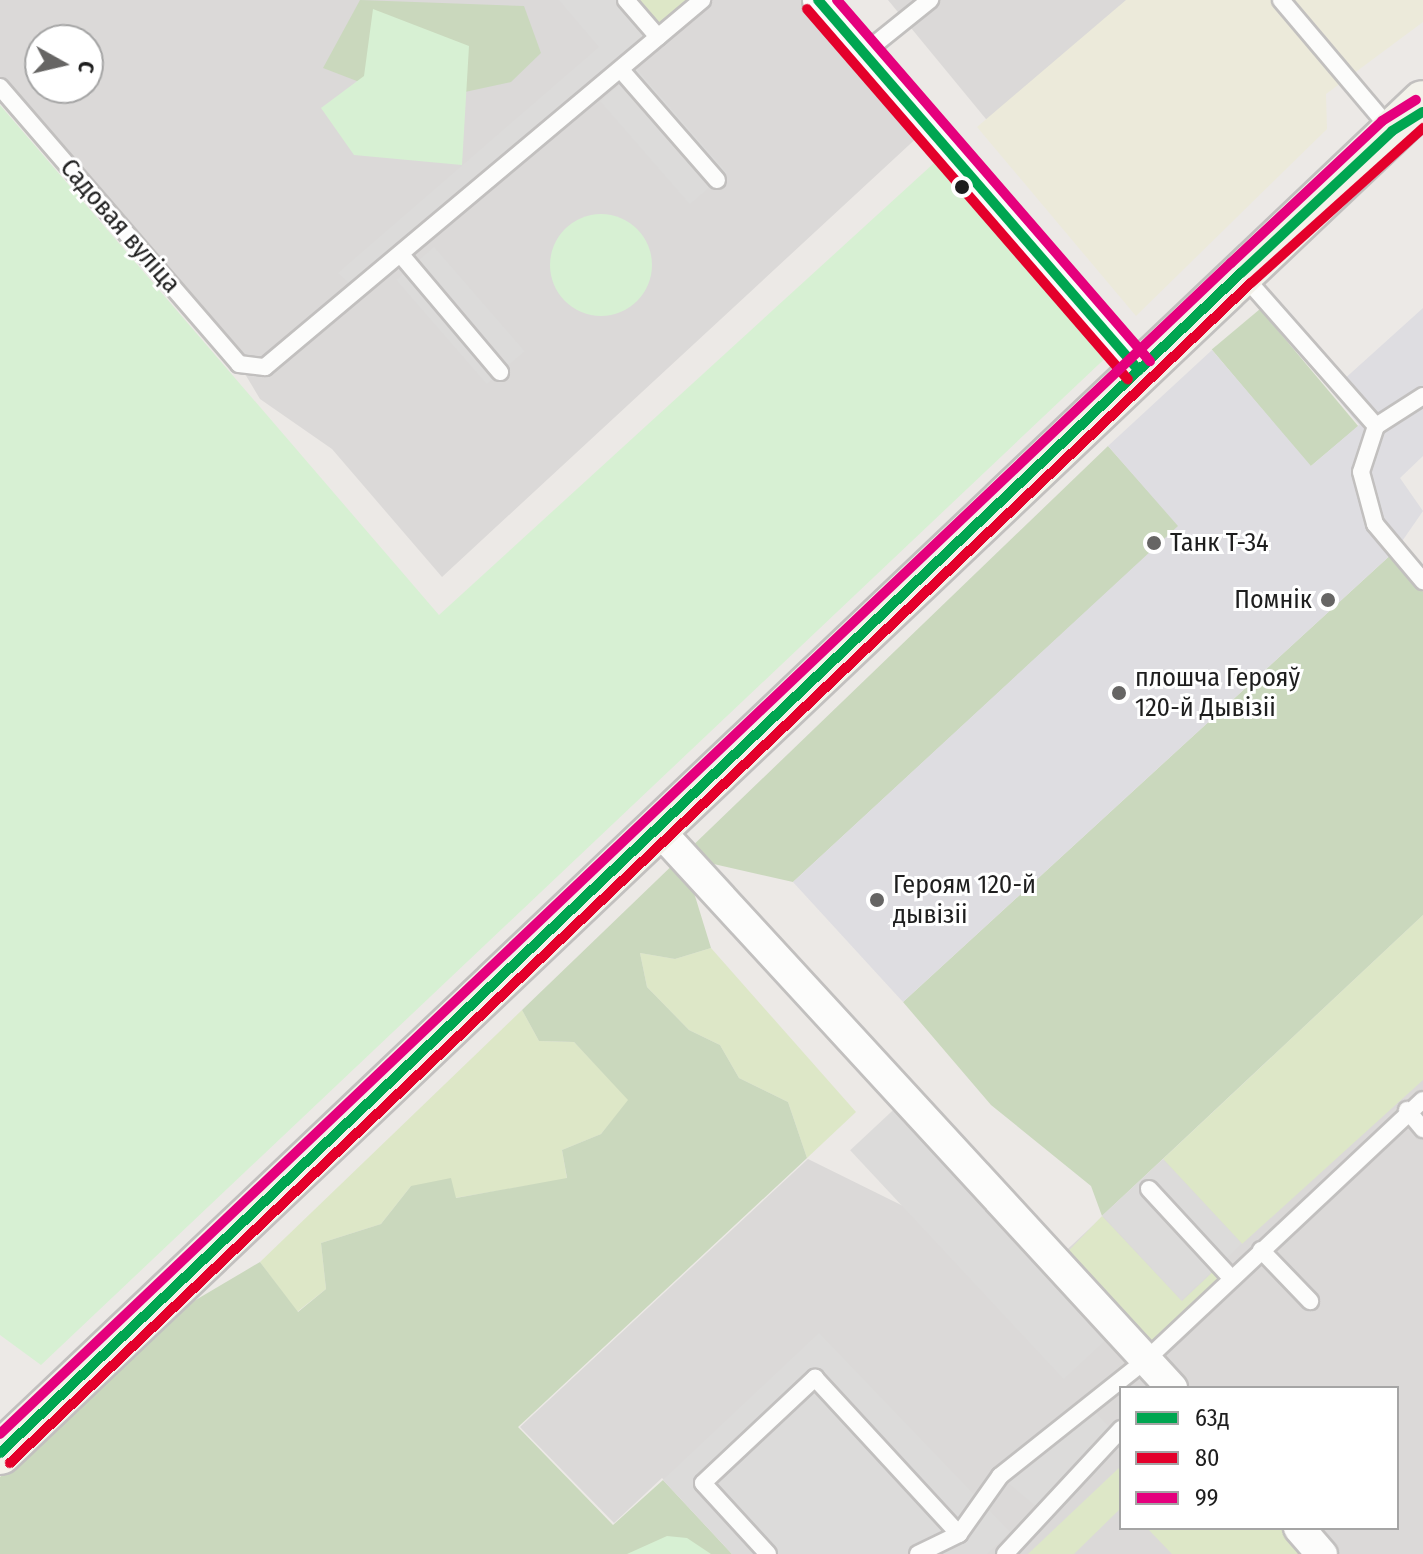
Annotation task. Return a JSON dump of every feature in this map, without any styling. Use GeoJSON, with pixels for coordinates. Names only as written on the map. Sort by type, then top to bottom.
{"type":"FeatureCollection","features":[{"type":"Feature","properties":{"kind":"street"},"geometry":{"type":"LineString","coordinates":[[818,0],[1139,370]]}},
{"type":"Feature","properties":{"kind":"street"},"geometry":{"type":"LineString","coordinates":[[0,1453],[1241,273],[1407,122],[1423,102]]}},
{"type":"Feature","properties":{"kind":"street"},"geometry":{"type":"LineString","coordinates":[[657,828],[1161,1379]]}},
{"type":"Feature","properties":{"kind":"street"},"geometry":{"type":"LineString","coordinates":[[1301,1530],[1322,1554]]}},
{"type":"Feature","properties":{"kind":"lane"},"geometry":{"type":"LineString","coordinates":[[626,0],[658,37]]}},
{"type":"Feature","properties":{"kind":"lane"},"geometry":{"type":"LineString","coordinates":[[500,372],[402,256],[702,0]]}},
{"type":"Feature","properties":{"kind":"lane"},"geometry":{"type":"LineString","coordinates":[[864,53],[930,0]]}},
{"type":"Feature","properties":{"kind":"lane"},"geometry":{"type":"LineString","coordinates":[[1281,0],[1407,122]]}},
{"type":"Feature","properties":{"kind":"lane"},"geometry":{"type":"LineString","coordinates":[[621,70],[717,180]]}},
{"type":"Feature","properties":{"kind":"lane","name":"Садовая вуліца"},"geometry":{"type":"LineString","coordinates":[[0,87],[239,364],[265,367],[402,256]]}},
{"type":"Feature","properties":{"kind":"lane"},"geometry":{"type":"LineString","coordinates":[[1241,273],[1376,426]]}},
{"type":"Feature","properties":{"kind":"lane"},"geometry":{"type":"LineString","coordinates":[[1423,396],[1376,426],[1363,456],[1367,506],[1423,581]]}},
{"type":"Feature","properties":{"kind":"lane"},"geometry":{"type":"LineString","coordinates":[[1161,1379],[1231,1278],[1407,1110],[1423,1100]]}},
{"type":"Feature","properties":{"kind":"lane"},"geometry":{"type":"LineString","coordinates":[[1407,1110],[1423,1129]]}},
{"type":"Feature","properties":{"kind":"lane"},"geometry":{"type":"LineString","coordinates":[[1149,1189],[1231,1278]]}},
{"type":"Feature","properties":{"kind":"lane"},"geometry":{"type":"LineString","coordinates":[[1261,1250],[1310,1301]]}},
{"type":"Feature","properties":{"kind":"lane"},"geometry":{"type":"LineString","coordinates":[[768,1554],[703,1483],[815,1378],[959,1534]]}},
{"type":"Feature","properties":{"kind":"lane"},"geometry":{"type":"LineString","coordinates":[[918,1554],[959,1534],[1000,1476],[1119,1404]]}},
{"type":"Feature","properties":{"kind":"lane"},"geometry":{"type":"LineString","coordinates":[[1005,1554],[1119,1431]]}},
{"type":"Feature","properties":{"kind":"shaded area"},"geometry":{"type":"Polygon","coordinates":[[[0,0],[808,0],[922,133],[442,577],[332,449],[260,399],[239,364],[0,87],[0,0]]]}},
{"type":"Feature","properties":{"kind":"shaded area"},"geometry":{"type":"Polygon","coordinates":[[[559,0],[626,0],[658,37],[358,291],[338,273],[599,47],[559,0]]]}},
{"type":"Feature","properties":{"kind":"shaded area"},"geometry":{"type":"Polygon","coordinates":[[[888,0],[1146,0],[995,130],[888,0]]]}},
{"type":"Feature","properties":{"kind":"shaded area"},"geometry":{"type":"Polygon","coordinates":[[[1126,0],[1423,0],[1423,22],[1326,94],[1327,129],[1136,316],[977,127],[1126,0]]]}},
{"type":"Feature","properties":{"kind":"shaded area"},"geometry":{"type":"Polygon","coordinates":[[[637,69],[727,172],[690,205],[600,101],[637,69]]]}},
{"type":"Feature","properties":{"kind":"shaded area"},"geometry":{"type":"Polygon","coordinates":[[[434,247],[525,351],[487,384],[396,280],[434,247]]]}},
{"type":"Feature","properties":{"kind":"shaded area","name":"плошча Герояў 120-й Дывізіі"},"geometry":{"type":"Polygon","coordinates":[[[1423,308],[1423,456],[1400,478],[1423,511],[1396,550],[903,1002],[793,882],[1178,526],[1108,446],[1212,350],[1311,466],[1359,425],[1331,391],[1423,308]]]}},
{"type":"Feature","properties":{"kind":"shaded area"},"geometry":{"type":"Polygon","coordinates":[[[1423,917],[1423,1554],[733,1554],[662,1478],[614,1523],[520,1427],[808,1159],[1041,1274],[1423,917]]]}},
{"type":"Feature","properties":{"kind":"shaded area"},"geometry":{"type":"Polygon","coordinates":[[[905,1099],[1118,1328],[1064,1379],[850,1150],[905,1099]]]}},
{"type":"Feature","properties":{"kind":"shaded area"},"geometry":{"type":"Polygon","coordinates":[[[1163,1159],[1242,1244],[1181,1300],[1102,1216],[1163,1159]]]}},
{"type":"Feature","properties":{"kind":"shaded area"},"geometry":{"type":"Polygon","coordinates":[[[819,1333],[1010,1532],[987,1554],[732,1554],[663,1480],[819,1333]]]}},
{"type":"Feature","properties":{"kind":"shaded area"},"geometry":{"type":"Polygon","coordinates":[[[1091,1408],[1115,1433],[1037,1507],[1000,1476],[1091,1408]]]}},
{"type":"Feature","properties":{"kind":"green space"},"geometry":{"type":"Polygon","coordinates":[[[360,0],[524,6],[541,53],[511,82],[414,103],[323,68],[360,0]]]}},
{"type":"Feature","properties":{"kind":"green space"},"geometry":{"type":"Polygon","coordinates":[[[633,0],[702,0],[663,35],[633,0]]]}},
{"type":"Feature","properties":{"kind":"green space"},"geometry":{"type":"Polygon","coordinates":[[[373,9],[469,46],[462,165],[354,155],[321,108],[364,76],[373,9]]]}},
{"type":"Feature","properties":{"kind":"green space"},"geometry":{"type":"Polygon","coordinates":[[[0,105],[439,615],[945,153],[1116,348],[41,1365],[0,1335],[0,105]]]}},
{"type":"Feature","properties":{"kind":"green space"},"geometry":{"type":"Polygon","coordinates":[[[601,214],[620,218],[637,229],[648,246],[652,265],[648,284],[637,301],[620,312],[601,316],[582,312],[565,301],[554,284],[550,265],[554,246],[565,229],[582,218],[601,214]]]}},
{"type":"Feature","properties":{"kind":"green space"},"geometry":{"type":"Polygon","coordinates":[[[1260,309],[1358,426],[1310,467],[1212,349],[1260,309]]]}},
{"type":"Feature","properties":{"kind":"green space"},"geometry":{"type":"Polygon","coordinates":[[[1108,446],[1179,526],[793,882],[683,857],[711,948],[675,959],[640,953],[647,987],[689,1030],[720,1045],[739,1078],[788,1102],[807,1158],[518,1427],[613,1525],[663,1480],[732,1554],[0,1554],[0,1477],[155,1324],[260,1262],[298,1312],[326,1289],[321,1243],[381,1224],[411,1186],[451,1178],[456,1198],[567,1178],[562,1150],[601,1134],[628,1100],[574,1042],[539,1041],[522,1010],[1108,446]]]}},
{"type":"Feature","properties":{"kind":"green space"},"geometry":{"type":"Polygon","coordinates":[[[1396,550],[1423,592],[1423,915],[1102,1216],[1091,1186],[991,1105],[903,1002],[1396,550]]]}},
{"type":"Feature","properties":{"kind":"green space"},"geometry":{"type":"Polygon","coordinates":[[[1423,915],[1423,1080],[1242,1244],[1163,1159],[1423,915]]]}},
{"type":"Feature","properties":{"kind":"green space"},"geometry":{"type":"Polygon","coordinates":[[[711,948],[856,1112],[807,1158],[788,1102],[739,1078],[720,1045],[689,1030],[647,987],[640,953],[675,959],[711,948]]]}},
{"type":"Feature","properties":{"kind":"green space"},"geometry":{"type":"Polygon","coordinates":[[[522,1010],[539,1041],[574,1042],[629,1100],[601,1134],[562,1150],[567,1179],[455,1198],[411,1186],[381,1224],[321,1243],[326,1289],[297,1312],[260,1262],[522,1010]]]}},
{"type":"Feature","properties":{"kind":"green space"},"geometry":{"type":"Polygon","coordinates":[[[1102,1216],[1182,1301],[1220,1265],[1231,1278],[1147,1359],[1056,1264],[1102,1216]]]}},
{"type":"Feature","properties":{"kind":"green space"},"geometry":{"type":"Polygon","coordinates":[[[1119,1468],[1119,1510],[1074,1554],[1028,1554],[1119,1468]]]}},
{"type":"Feature","properties":{"kind":"green space"},"geometry":{"type":"Polygon","coordinates":[[[1149,1530],[1301,1530],[1322,1554],[1172,1554],[1149,1530]]]}},
{"type":"Feature","properties":{"kind":"green space"},"geometry":{"type":"Polygon","coordinates":[[[667,1536],[687,1538],[711,1554],[627,1554],[667,1536]]]}},
{"type":"Feature","properties":{"kind":"transit line","name":"63д"},"geometry":{"type":"LineString","coordinates":[[818,0],[1139,370]]}},
{"type":"Feature","properties":{"kind":"transit line","name":"99"},"geometry":{"type":"LineString","coordinates":[[837,0],[1150,361]]}},
{"type":"Feature","properties":{"kind":"transit line","name":"80"},"geometry":{"type":"LineString","coordinates":[[807,9],[1128,379]]}},
{"type":"Feature","properties":{"kind":"transit line","name":"99"},"geometry":{"type":"LineString","coordinates":[[0,1434],[1231,263],[1382,121],[1416,100]]}},
{"type":"Feature","properties":{"kind":"transit line","name":"63д"},"geometry":{"type":"LineString","coordinates":[[0,1453],[1241,273],[1392,131],[1423,112]]}},
{"type":"Feature","properties":{"kind":"transit line","name":"80"},"geometry":{"type":"LineString","coordinates":[[10,1463],[1251,283],[1423,128]]}},
{"type":"Feature","properties":{"kind":"place","name":"Танк Т-34"},"geometry":{"type":"Point","coordinates":[1154,543]}},
{"type":"Feature","properties":{"kind":"place","name":"Помнік"},"geometry":{"type":"Point","coordinates":[1328,600]}},
{"type":"Feature","properties":{"kind":"place","name":"плошча Герояў 120-й Дывізіі"},"geometry":{"type":"Point","coordinates":[1119,693]}},
{"type":"Feature","properties":{"kind":"place","name":"Героям 120-й дывізіі"},"geometry":{"type":"Point","coordinates":[877,900]}}]}
